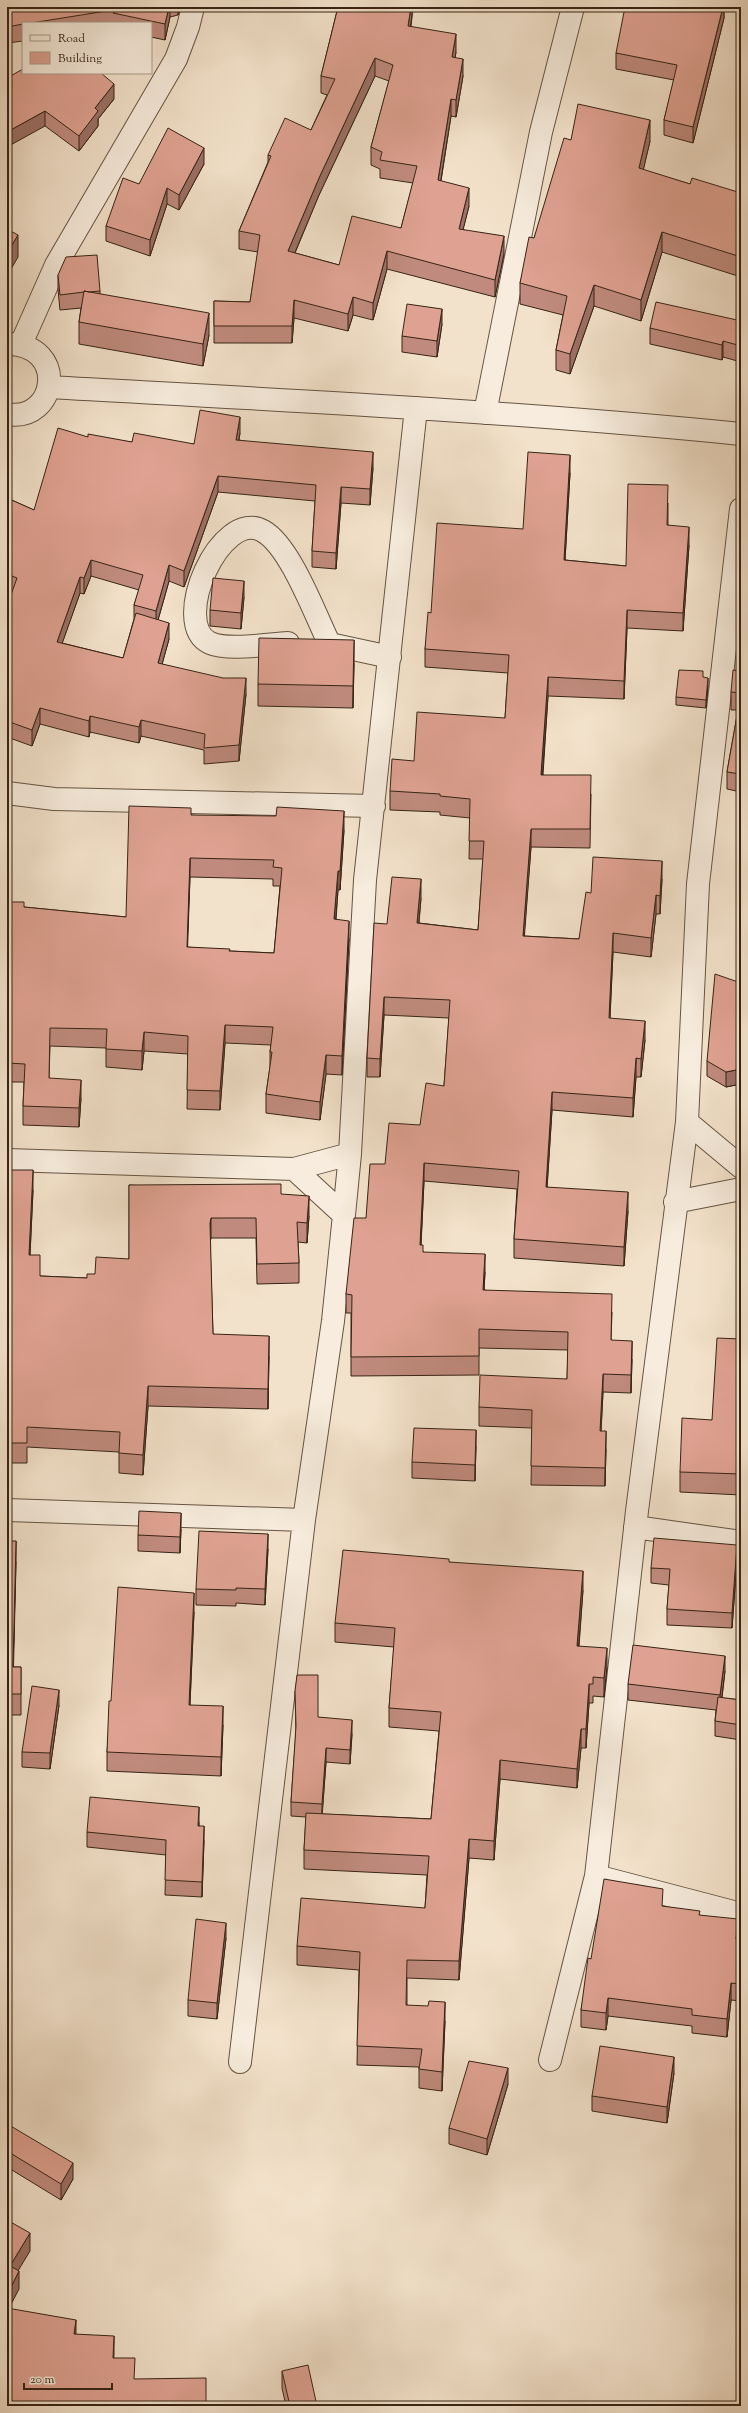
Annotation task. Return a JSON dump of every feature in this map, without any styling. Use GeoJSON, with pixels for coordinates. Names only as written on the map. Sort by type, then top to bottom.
{"type":"FeatureCollection","features":[{"type":"Feature","properties":{"kind":"street"},"geometry":{"type":"LineString","coordinates":[[7,414],[15,416],[31,412],[43,401],[49,387],[49,373],[44,360],[34,350],[14,344],[56,265],[176,59],[188,27],[193,7]]}},
{"type":"Feature","properties":{"kind":"street"},"geometry":{"type":"LineString","coordinates":[[485,413],[541,132],[573,7]]}},
{"type":"Feature","properties":{"kind":"street"},"geometry":{"type":"LineString","coordinates":[[49,387],[416,408],[641,424],[741,434]]}},
{"type":"Feature","properties":{"kind":"street"},"geometry":{"type":"LineString","coordinates":[[240,2062],[304,1520],[333,1321],[350,1154],[365,880],[416,408]]}},
{"type":"Feature","properties":{"kind":"street"},"geometry":{"type":"LineString","coordinates":[[550,2060],[596,1876],[635,1527],[675,1202],[687,1122],[698,884],[741,509]]}},
{"type":"Feature","properties":{"kind":"street"},"geometry":{"type":"LineString","coordinates":[[329,643],[293,566],[276,543],[263,531],[248,528],[234,532],[219,547],[199,586],[194,602],[194,618],[201,634],[209,643],[229,646],[329,643],[390,657]]}},
{"type":"Feature","properties":{"kind":"street"},"geometry":{"type":"LineString","coordinates":[[7,793],[54,799],[374,806]]}},
{"type":"Feature","properties":{"kind":"street"},"geometry":{"type":"LineString","coordinates":[[687,1122],[741,1167]]}},
{"type":"Feature","properties":{"kind":"street"},"geometry":{"type":"LineString","coordinates":[[7,1160],[294,1169],[350,1154]]}},
{"type":"Feature","properties":{"kind":"street"},"geometry":{"type":"LineString","coordinates":[[294,1169],[344,1215]]}},
{"type":"Feature","properties":{"kind":"street"},"geometry":{"type":"LineString","coordinates":[[675,1202],[741,1189]]}},
{"type":"Feature","properties":{"kind":"street"},"geometry":{"type":"LineString","coordinates":[[7,1510],[304,1520]]}},
{"type":"Feature","properties":{"kind":"street"},"geometry":{"type":"LineString","coordinates":[[635,1527],[741,1542]]}},
{"type":"Feature","properties":{"kind":"street"},"geometry":{"type":"LineString","coordinates":[[596,1876],[741,1914]]}},
{"type":"Feature","properties":{"kind":"building"},"geometry":{"type":"Polygon","coordinates":[[[7,7],[169,7],[165,24],[113,13],[119,9],[37,22],[22,22],[22,24],[7,27],[7,7]]]}},
{"type":"Feature","properties":{"kind":"building"},"geometry":{"type":"Polygon","coordinates":[[[338,7],[411,7],[408,26],[456,34],[452,57],[463,59],[456,100],[451,99],[438,180],[469,188],[459,229],[504,236],[495,280],[387,251],[373,303],[353,297],[348,314],[294,300],[292,326],[214,326],[214,301],[250,302],[260,235],[239,231],[271,156],[268,155],[285,118],[311,130],[335,79],[321,76],[338,7]],[[375,58],[319,178],[288,251],[339,265],[352,216],[401,228],[417,166],[380,160],[382,152],[371,147],[393,65],[375,58]]]}},
{"type":"Feature","properties":{"kind":"building"},"geometry":{"type":"Polygon","coordinates":[[[625,7],[723,7],[693,127],[664,120],[677,65],[616,53],[625,7]]]}},
{"type":"Feature","properties":{"kind":"building"},"geometry":{"type":"Polygon","coordinates":[[[22,70],[22,74],[102,74],[114,84],[95,108],[98,111],[79,136],[45,111],[7,132],[7,78],[22,70]]]}},
{"type":"Feature","properties":{"kind":"building"},"geometry":{"type":"Polygon","coordinates":[[[578,104],[650,120],[639,168],[690,184],[692,178],[741,193],[741,257],[662,232],[641,300],[594,285],[570,354],[556,350],[567,296],[520,283],[529,237],[534,238],[564,138],[571,140],[578,104]]]}},
{"type":"Feature","properties":{"kind":"building"},"geometry":{"type":"Polygon","coordinates":[[[168,128],[204,148],[179,195],[167,188],[150,240],[106,226],[123,178],[139,184],[168,128]]]}},
{"type":"Feature","properties":{"kind":"building"},"geometry":{"type":"Polygon","coordinates":[[[7,229],[18,235],[7,253],[7,229]]]}},
{"type":"Feature","properties":{"kind":"building"},"geometry":{"type":"Polygon","coordinates":[[[97,255],[100,291],[84,291],[60,295],[58,275],[66,257],[97,255]]]}},
{"type":"Feature","properties":{"kind":"building"},"geometry":{"type":"Polygon","coordinates":[[[84,291],[209,313],[203,344],[79,322],[84,291]]]}},
{"type":"Feature","properties":{"kind":"building"},"geometry":{"type":"Polygon","coordinates":[[[656,302],[737,320],[741,303],[741,346],[723,341],[722,345],[650,328],[656,302]]]}},
{"type":"Feature","properties":{"kind":"building"},"geometry":{"type":"Polygon","coordinates":[[[407,304],[442,309],[437,341],[402,336],[407,304]]]}},
{"type":"Feature","properties":{"kind":"building"},"geometry":{"type":"Polygon","coordinates":[[[200,410],[240,417],[236,440],[373,452],[370,489],[341,487],[336,553],[312,551],[316,485],[218,476],[184,571],[169,565],[156,611],[134,605],[143,575],[91,560],[84,578],[80,577],[57,642],[123,658],[136,613],[169,623],[158,663],[223,678],[246,678],[239,745],[204,748],[205,734],[141,720],[139,727],[90,716],[89,721],[40,708],[32,730],[7,721],[7,606],[17,578],[7,574],[7,498],[34,510],[58,428],[88,437],[88,434],[132,442],[134,433],[194,444],[200,410]]]}},
{"type":"Feature","properties":{"kind":"building"},"geometry":{"type":"Polygon","coordinates":[[[528,452],[570,455],[564,560],[626,566],[628,484],[668,485],[667,525],[689,527],[683,613],[627,610],[624,681],[548,677],[541,775],[591,775],[590,829],[531,829],[523,936],[579,939],[586,892],[591,893],[593,857],[662,861],[660,896],[656,895],[651,938],[613,933],[609,1018],[645,1021],[641,1059],[636,1058],[633,1098],[552,1092],[546,1187],[628,1192],[624,1247],[514,1239],[519,1171],[424,1163],[420,1245],[423,1245],[423,1252],[485,1254],[483,1290],[612,1294],[611,1340],[632,1341],[631,1375],[603,1374],[600,1431],[606,1431],[605,1468],[531,1466],[532,1410],[479,1407],[480,1375],[567,1379],[568,1332],[479,1329],[479,1356],[351,1357],[352,1295],[346,1294],[354,1218],[366,1218],[370,1164],[385,1164],[389,1123],[420,1125],[426,1083],[444,1086],[450,1000],[384,997],[380,1059],[367,1058],[374,923],[387,924],[392,877],[421,879],[417,923],[478,930],[484,841],[469,841],[470,799],[440,796],[440,794],[390,791],[392,759],[414,761],[417,712],[505,718],[509,655],[425,649],[428,612],[431,613],[437,523],[523,529],[528,452]]]}},
{"type":"Feature","properties":{"kind":"building"},"geometry":{"type":"Polygon","coordinates":[[[213,578],[244,581],[241,613],[210,610],[213,578]]]}},
{"type":"Feature","properties":{"kind":"building"},"geometry":{"type":"Polygon","coordinates":[[[259,638],[354,640],[353,686],[258,684],[259,638]]]}},
{"type":"Feature","properties":{"kind":"building"},"geometry":{"type":"Polygon","coordinates":[[[679,670],[703,671],[703,677],[708,678],[706,700],[676,697],[679,670]]]}},
{"type":"Feature","properties":{"kind":"building"},"geometry":{"type":"Polygon","coordinates":[[[733,670],[741,671],[741,693],[731,692],[733,670]]]}},
{"type":"Feature","properties":{"kind":"building"},"geometry":{"type":"Polygon","coordinates":[[[741,693],[741,774],[727,772],[741,693]]]}},
{"type":"Feature","properties":{"kind":"building"},"geometry":{"type":"Polygon","coordinates":[[[129,806],[191,808],[191,815],[276,816],[277,807],[344,811],[340,871],[338,871],[334,919],[349,921],[342,1056],[326,1055],[320,1102],[266,1094],[272,1052],[270,1052],[273,1027],[225,1025],[220,1091],[187,1090],[188,1036],[144,1032],[142,1051],[106,1049],[107,1029],[50,1028],[49,1078],[81,1080],[79,1108],[23,1106],[25,1064],[7,1063],[7,902],[24,902],[24,907],[126,917],[129,806]],[[190,858],[187,947],[274,953],[282,868],[273,867],[274,860],[190,858]]]}},
{"type":"Feature","properties":{"kind":"building"},"geometry":{"type":"Polygon","coordinates":[[[715,974],[741,983],[741,1069],[726,1072],[707,1061],[715,974]]]}},
{"type":"Feature","properties":{"kind":"building"},"geometry":{"type":"Polygon","coordinates":[[[7,1170],[33,1170],[29,1255],[40,1255],[40,1276],[87,1278],[87,1274],[95,1274],[96,1257],[129,1259],[129,1185],[281,1184],[281,1194],[309,1196],[307,1223],[297,1222],[299,1263],[257,1264],[256,1218],[211,1218],[213,1334],[269,1336],[268,1389],[148,1386],[143,1455],[119,1453],[120,1432],[27,1427],[27,1443],[7,1443],[7,1170]]]}},
{"type":"Feature","properties":{"kind":"building"},"geometry":{"type":"Polygon","coordinates":[[[717,1338],[741,1339],[741,1474],[680,1472],[682,1418],[712,1420],[717,1338]]]}},
{"type":"Feature","properties":{"kind":"building"},"geometry":{"type":"Polygon","coordinates":[[[414,1428],[476,1430],[475,1465],[412,1462],[414,1428]]]}},
{"type":"Feature","properties":{"kind":"building"},"geometry":{"type":"Polygon","coordinates":[[[139,1511],[181,1513],[180,1537],[138,1535],[139,1511]]]}},
{"type":"Feature","properties":{"kind":"building"},"geometry":{"type":"Polygon","coordinates":[[[199,1531],[268,1534],[265,1589],[196,1589],[199,1531]]]}},
{"type":"Feature","properties":{"kind":"building"},"geometry":{"type":"Polygon","coordinates":[[[654,1538],[737,1545],[732,1613],[667,1609],[670,1569],[651,1568],[654,1538]]]}},
{"type":"Feature","properties":{"kind":"building"},"geometry":{"type":"Polygon","coordinates":[[[7,1541],[16,1541],[13,1667],[21,1667],[21,1694],[7,1694],[7,1541]]]}},
{"type":"Feature","properties":{"kind":"building"},"geometry":{"type":"Polygon","coordinates":[[[343,1550],[449,1559],[449,1562],[583,1571],[577,1646],[607,1648],[604,1678],[593,1677],[593,1684],[589,1684],[586,1729],[581,1729],[577,1769],[500,1760],[494,1841],[469,1839],[459,1961],[407,1960],[406,2005],[428,2006],[429,2001],[445,2002],[442,2072],[419,2069],[422,2049],[357,2046],[360,1952],[297,1946],[301,1898],[425,1908],[429,1856],[304,1850],[306,1813],[431,1819],[441,1712],[389,1708],[395,1628],[335,1623],[343,1550]]]}},
{"type":"Feature","properties":{"kind":"building"},"geometry":{"type":"Polygon","coordinates":[[[118,1587],[194,1593],[189,1705],[223,1706],[221,1757],[107,1752],[109,1701],[111,1701],[118,1587]]]}},
{"type":"Feature","properties":{"kind":"building"},"geometry":{"type":"Polygon","coordinates":[[[633,1645],[725,1656],[720,1695],[628,1684],[633,1645]]]}},
{"type":"Feature","properties":{"kind":"building"},"geometry":{"type":"Polygon","coordinates":[[[297,1675],[318,1675],[318,1717],[352,1720],[350,1750],[326,1748],[322,1804],[291,1802],[296,1726],[295,1691],[297,1675]]]}},
{"type":"Feature","properties":{"kind":"building"},"geometry":{"type":"Polygon","coordinates":[[[32,1686],[59,1690],[50,1753],[22,1752],[32,1686]]]}},
{"type":"Feature","properties":{"kind":"building"},"geometry":{"type":"Polygon","coordinates":[[[718,1697],[741,1700],[741,1725],[715,1721],[718,1697]]]}},
{"type":"Feature","properties":{"kind":"building"},"geometry":{"type":"Polygon","coordinates":[[[90,1797],[199,1807],[198,1826],[204,1826],[202,1882],[165,1880],[166,1840],[87,1832],[90,1797]]]}},
{"type":"Feature","properties":{"kind":"building"},"geometry":{"type":"Polygon","coordinates":[[[604,1879],[663,1889],[662,1906],[700,1911],[699,1915],[738,1919],[736,1939],[741,1940],[741,1984],[731,1983],[727,2019],[692,2015],[692,2009],[608,1998],[606,2013],[581,2010],[588,1958],[591,1959],[604,1879]]]}},
{"type":"Feature","properties":{"kind":"building"},"geometry":{"type":"Polygon","coordinates":[[[196,1919],[226,1923],[217,2003],[188,2000],[196,1919]]]}},
{"type":"Feature","properties":{"kind":"building"},"geometry":{"type":"Polygon","coordinates":[[[600,2046],[674,2057],[667,2107],[592,2096],[600,2046]]]}},
{"type":"Feature","properties":{"kind":"building"},"geometry":{"type":"Polygon","coordinates":[[[469,2061],[508,2068],[487,2139],[449,2128],[469,2061]]]}},
{"type":"Feature","properties":{"kind":"building"},"geometry":{"type":"Polygon","coordinates":[[[9,2125],[73,2163],[61,2184],[7,2151],[7,2128],[9,2125]]]}},
{"type":"Feature","properties":{"kind":"building"},"geometry":{"type":"Polygon","coordinates":[[[7,2220],[30,2233],[10,2266],[19,2271],[7,2295],[7,2220]]]}},
{"type":"Feature","properties":{"kind":"building"},"geometry":{"type":"Polygon","coordinates":[[[7,2308],[76,2320],[74,2334],[114,2336],[113,2358],[135,2358],[134,2379],[206,2378],[206,2406],[7,2406],[7,2308]]]}},
{"type":"Feature","properties":{"kind":"building"},"geometry":{"type":"Polygon","coordinates":[[[308,2365],[317,2406],[290,2406],[282,2371],[308,2365]]]}}]}
